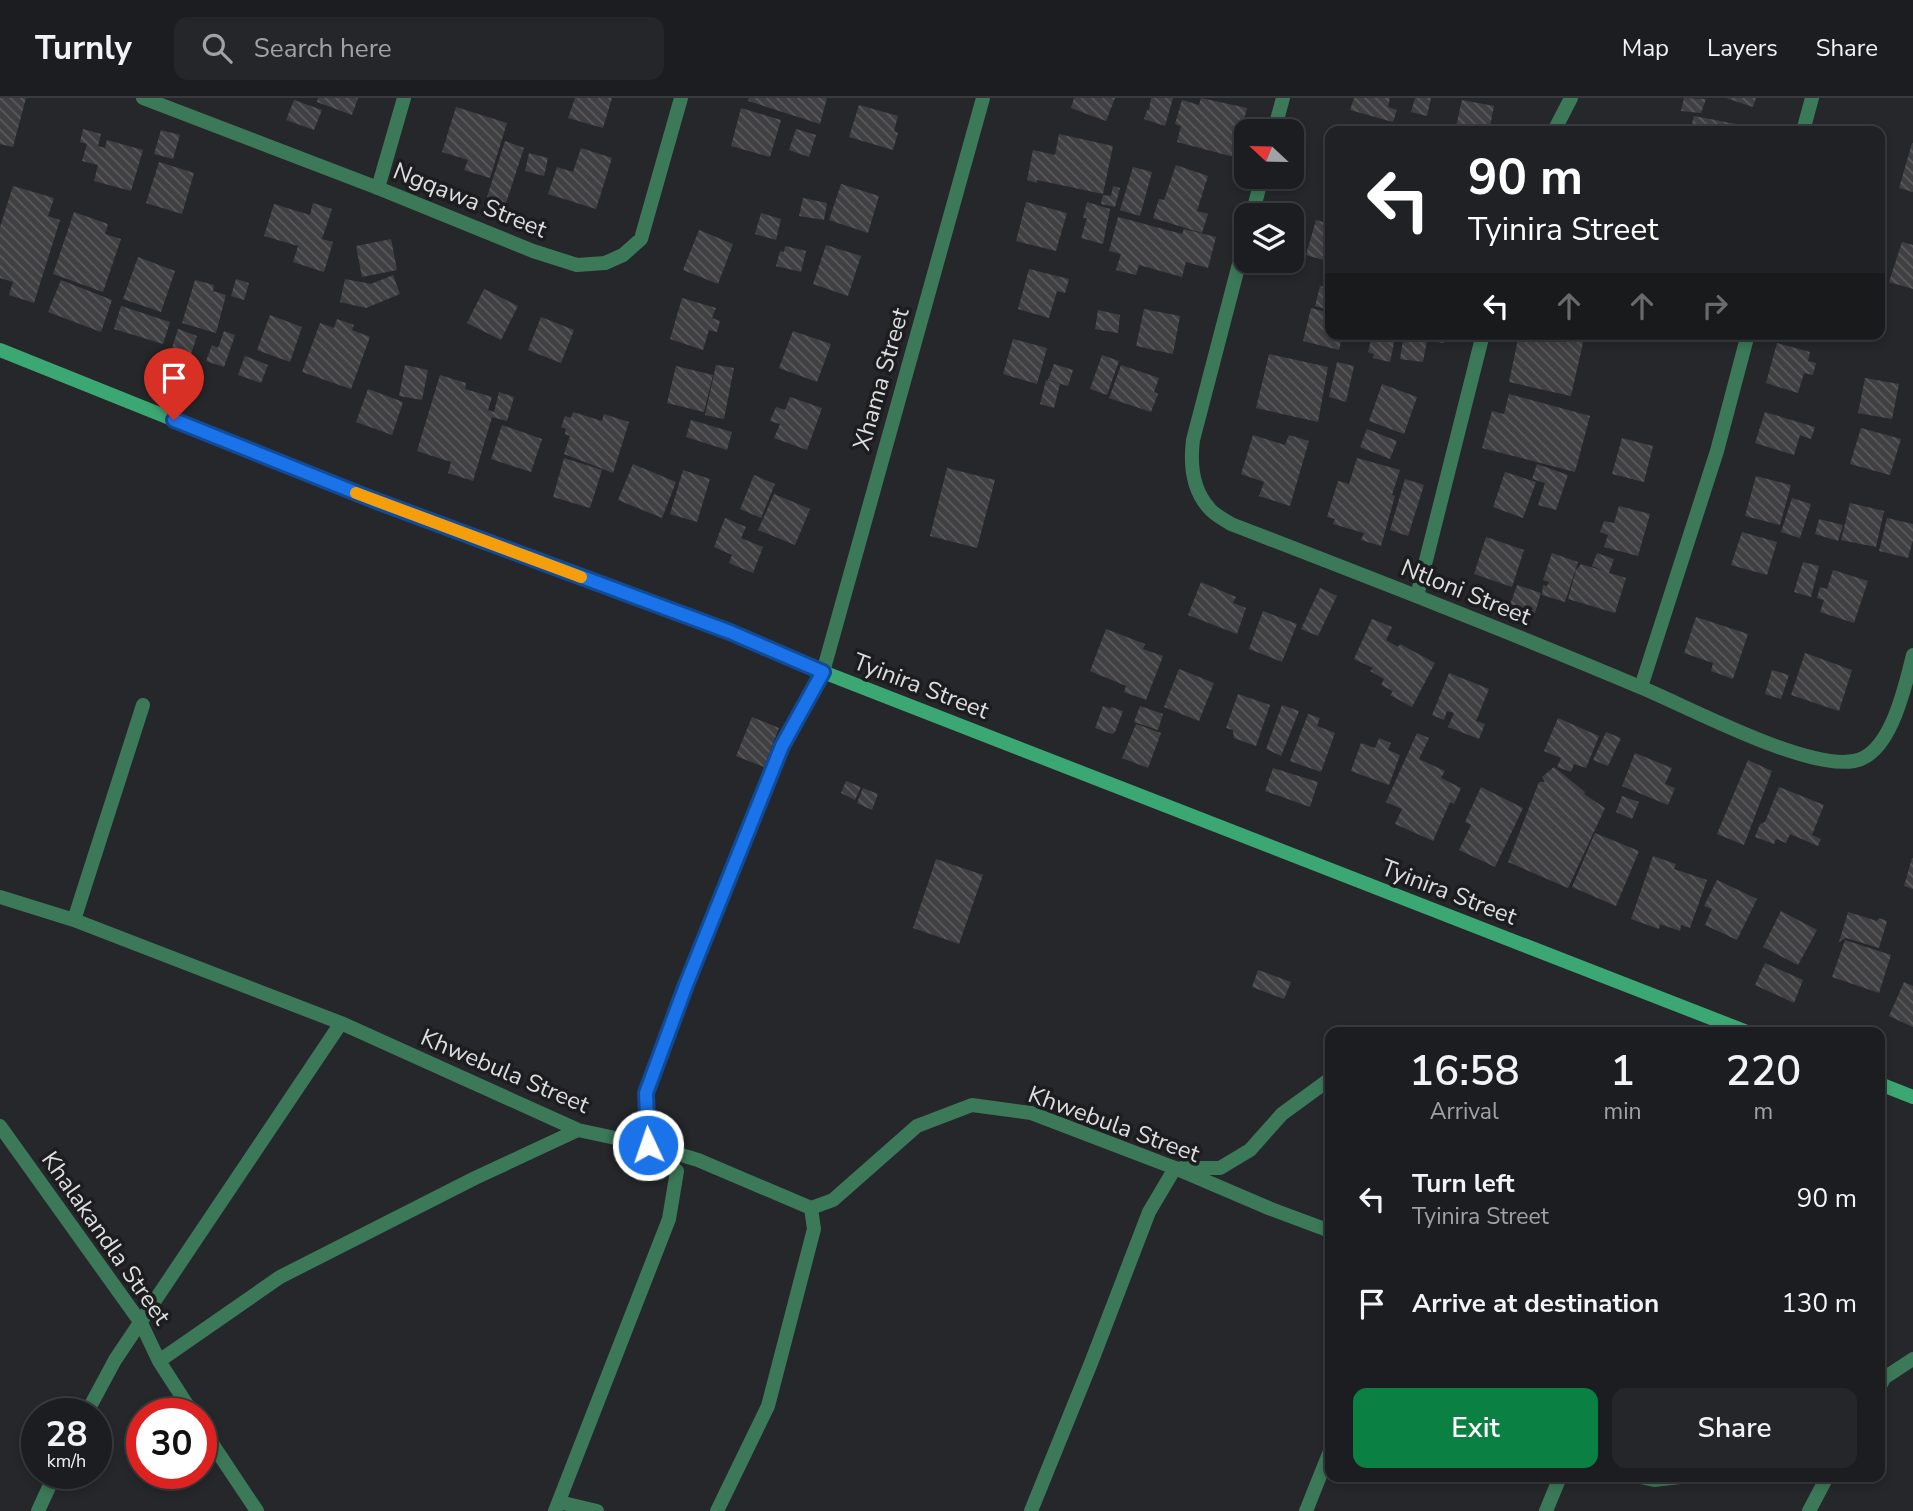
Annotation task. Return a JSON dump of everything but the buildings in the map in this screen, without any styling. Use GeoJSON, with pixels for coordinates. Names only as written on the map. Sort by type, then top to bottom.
{"type":"FeatureCollection","features":[{"type":"Feature","properties":{"kind":"street","name":"Ngqawa Street"},"geometry":{"type":"LineString","coordinates":[[143,98],[533,251],[577,264],[606,263],[623,255],[641,239],[681,98]]}},
{"type":"Feature","properties":{"kind":"street"},"geometry":{"type":"LineString","coordinates":[[378,188],[404,98]]}},
{"type":"Feature","properties":{"kind":"street","name":"Xhama Street"},"geometry":{"type":"LineString","coordinates":[[648,1145],[646,1093],[686,985],[782,746],[823,672],[982,98]]}},
{"type":"Feature","properties":{"kind":"street"},"geometry":{"type":"LineString","coordinates":[[1277,119],[1283,98]]}},
{"type":"Feature","properties":{"kind":"street"},"geometry":{"type":"LineString","coordinates":[[1557,126],[1571,98]]}},
{"type":"Feature","properties":{"kind":"street"},"geometry":{"type":"LineString","coordinates":[[1804,126],[1812,98]]}},
{"type":"Feature","properties":{"kind":"street","name":"Ntloni Street"},"geometry":{"type":"LineString","coordinates":[[1237,273],[1193,440],[1190,463],[1196,488],[1209,509],[1231,524],[1418,596],[1789,751],[1832,761],[1854,762],[1868,757],[1882,742],[1901,701],[1913,655]]}},
{"type":"Feature","properties":{"kind":"street"},"geometry":{"type":"LineString","coordinates":[[1418,596],[1482,340]]}},
{"type":"Feature","properties":{"kind":"street"},"geometry":{"type":"LineString","coordinates":[[1641,687],[1717,452],[1746,340]]}},
{"type":"Feature","properties":{"kind":"street","name":"Tyinira Street"},"geometry":{"type":"LineString","coordinates":[[0,350],[374,500],[730,632],[823,672],[1734,1027]]}},
{"type":"Feature","properties":{"kind":"street"},"geometry":{"type":"LineString","coordinates":[[74,920],[143,705]]}},
{"type":"Feature","properties":{"kind":"street","name":"Khwebula Street"},"geometry":{"type":"LineString","coordinates":[[0,897],[74,920],[341,1023],[578,1130],[648,1145],[698,1160],[811,1208],[833,1200],[917,1126],[972,1105],[1031,1113],[1325,1229]]}},
{"type":"Feature","properties":{"kind":"street"},"geometry":{"type":"LineString","coordinates":[[95,1398],[115,1360],[341,1023]]}},
{"type":"Feature","properties":{"kind":"street"},"geometry":{"type":"LineString","coordinates":[[1031,1511],[1149,1213],[1175,1168],[1220,1168],[1250,1150],[1282,1114],[1325,1083]]}},
{"type":"Feature","properties":{"kind":"street"},"geometry":{"type":"LineString","coordinates":[[1885,1086],[1913,1097]]}},
{"type":"Feature","properties":{"kind":"street","name":"Khalakandla Street"},"geometry":{"type":"LineString","coordinates":[[0,1126],[141,1324],[159,1361],[183,1398]]}},
{"type":"Feature","properties":{"kind":"street"},"geometry":{"type":"LineString","coordinates":[[159,1361],[280,1277],[475,1178],[578,1130]]}},
{"type":"Feature","properties":{"kind":"street"},"geometry":{"type":"LineString","coordinates":[[597,1511],[557,1506],[669,1219],[677,1171],[648,1145]]}},
{"type":"Feature","properties":{"kind":"street"},"geometry":{"type":"LineString","coordinates":[[717,1511],[768,1406],[814,1229],[811,1208]]}},
{"type":"Feature","properties":{"kind":"street"},"geometry":{"type":"LineString","coordinates":[[1885,1377],[1913,1359]]}},
{"type":"Feature","properties":{"kind":"street"},"geometry":{"type":"LineString","coordinates":[[217,1451],[257,1511]]}},
{"type":"Feature","properties":{"kind":"street"},"geometry":{"type":"LineString","coordinates":[[1306,1511],[1325,1464]]}},
{"type":"Feature","properties":{"kind":"street"},"geometry":{"type":"LineString","coordinates":[[1546,1511],[1558,1482]]}},
{"type":"Feature","properties":{"kind":"street"},"geometry":{"type":"LineString","coordinates":[[1809,1511],[1824,1482]]}},
{"type":"Feature","properties":{"kind":"street"},"geometry":{"type":"LineString","coordinates":[[38,1511],[48,1489]]}},
{"type":"Feature","properties":{"kind":"slow traffic"},"geometry":{"type":"LineString","coordinates":[[356,493],[581,577]]}},
{"type":"Feature","properties":{"kind":"route"},"geometry":{"type":"LineString","coordinates":[[174,420],[374,500],[730,632],[823,672],[782,746],[686,985],[646,1093],[648,1145]]}}]}
